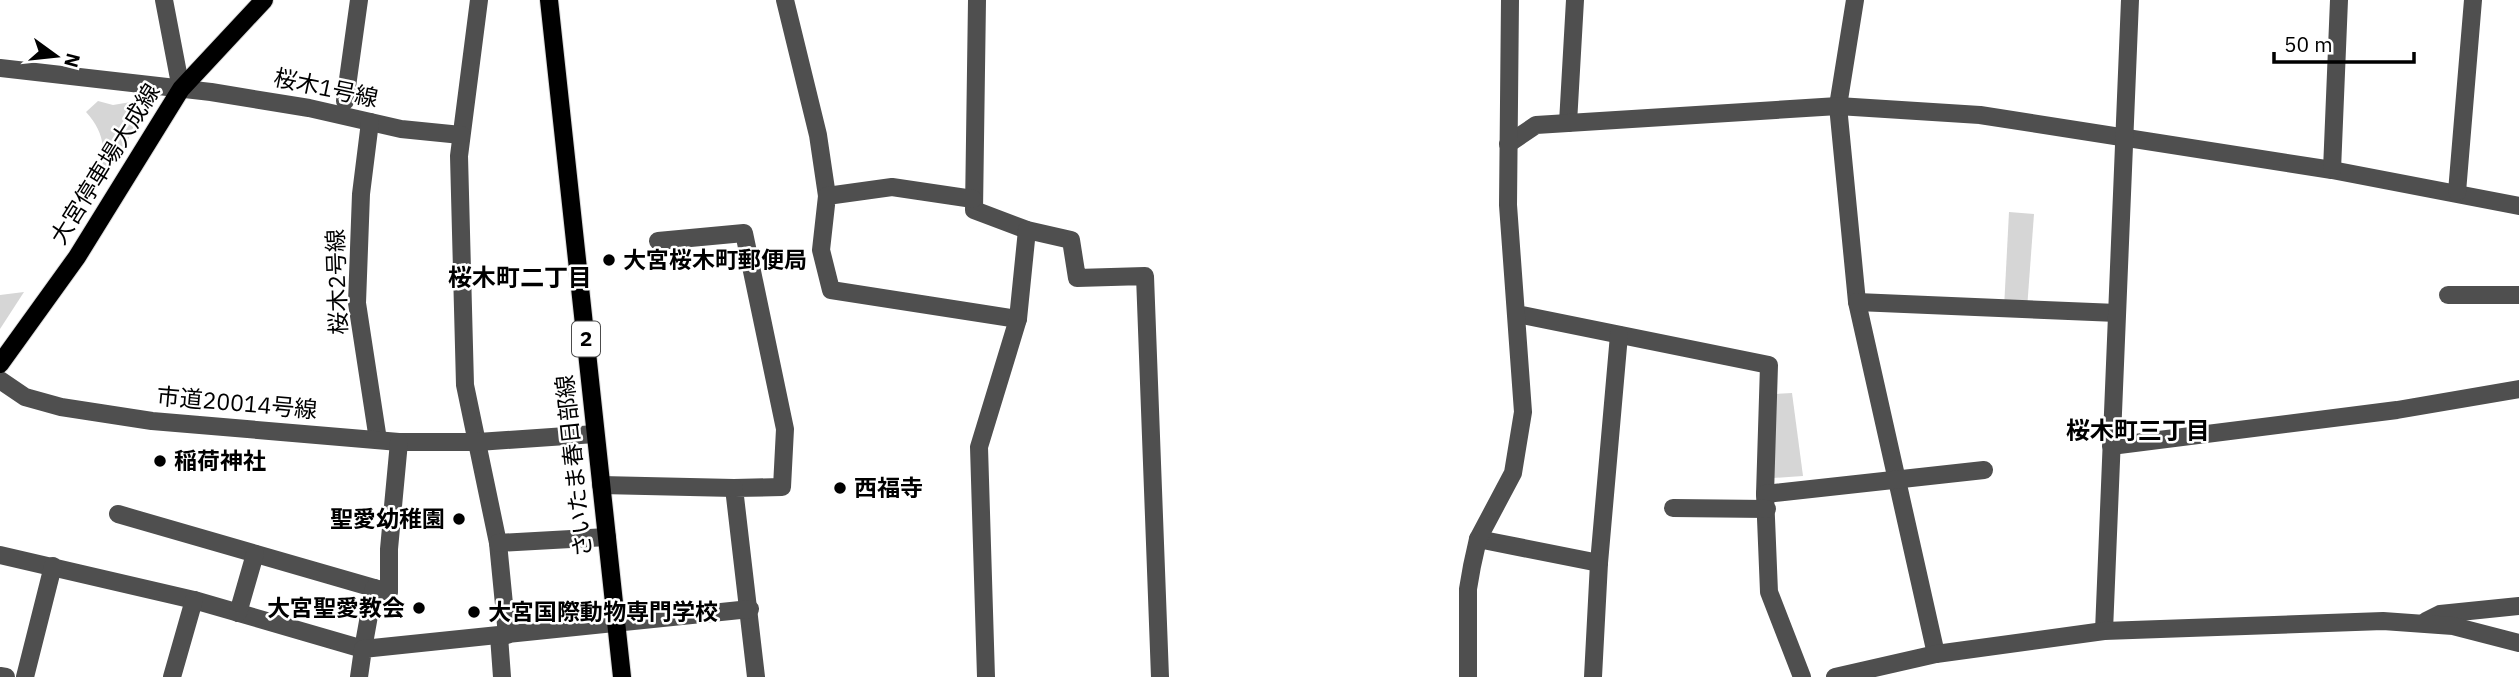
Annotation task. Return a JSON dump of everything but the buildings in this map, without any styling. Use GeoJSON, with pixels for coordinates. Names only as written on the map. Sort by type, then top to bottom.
{"type":"FeatureCollection","features":[{"type":"Feature","properties":{"kind":"main road","name":"大宮停車場大成線"},"geometry":{"type":"LineString","coordinates":[[0,364],[77,257],[181,89],[264,0]]}},
{"type":"Feature","properties":{"kind":"main road","name":"さいたま春日部線"},"geometry":{"type":"LineString","coordinates":[[550,0],[622,677]]}},
{"type":"Feature","properties":{"kind":"street"},"geometry":{"type":"LineString","coordinates":[[164,0],[181,89]]}},
{"type":"Feature","properties":{"kind":"street"},"geometry":{"type":"LineString","coordinates":[[345,101],[359,0]]}},
{"type":"Feature","properties":{"kind":"street"},"geometry":{"type":"LineString","coordinates":[[479,0],[461,135],[458,191],[466,385],[498,543],[503,636],[502,677]]}},
{"type":"Feature","properties":{"kind":"street"},"geometry":{"type":"LineString","coordinates":[[785,0],[818,135],[827,196],[821,250],[831,290],[1018,319]]}},
{"type":"Feature","properties":{"kind":"street"},"geometry":{"type":"LineString","coordinates":[[977,0],[974,210],[1027,230],[1071,240],[1077,278],[1145,276],[1160,677]]}},
{"type":"Feature","properties":{"kind":"street"},"geometry":{"type":"LineString","coordinates":[[1468,677],[1468,589],[1478,539],[1513,473],[1521,441],[1523,412],[1507,205],[1510,0]]}},
{"type":"Feature","properties":{"kind":"street"},"geometry":{"type":"LineString","coordinates":[[1568,122],[1575,0]]}},
{"type":"Feature","properties":{"kind":"street"},"geometry":{"type":"LineString","coordinates":[[1855,0],[1838,106],[1857,302],[1936,653]]}},
{"type":"Feature","properties":{"kind":"street"},"geometry":{"type":"LineString","coordinates":[[2104,631],[2130,0]]}},
{"type":"Feature","properties":{"kind":"street"},"geometry":{"type":"LineString","coordinates":[[2332,170],[2339,0]]}},
{"type":"Feature","properties":{"kind":"street"},"geometry":{"type":"LineString","coordinates":[[2457,192],[2473,0]]}},
{"type":"Feature","properties":{"kind":"street","name":"桜木1号線"},"geometry":{"type":"LineString","coordinates":[[0,68],[181,89],[309,108],[401,129],[461,135]]}},
{"type":"Feature","properties":{"kind":"street"},"geometry":{"type":"LineString","coordinates":[[1508,144],[1535,125],[1838,106],[1980,115],[2125,136],[2457,192],[2519,206]]}},
{"type":"Feature","properties":{"kind":"street","name":"桜木2号線"},"geometry":{"type":"LineString","coordinates":[[370,122],[361,194],[358,303],[378,440]]}},
{"type":"Feature","properties":{"kind":"street"},"geometry":{"type":"LineString","coordinates":[[827,196],[892,187],[973,199]]}},
{"type":"Feature","properties":{"kind":"street"},"geometry":{"type":"LineString","coordinates":[[986,677],[979,447],[1018,319],[1027,230]]}},
{"type":"Feature","properties":{"kind":"street"},"geometry":{"type":"LineString","coordinates":[[601,485],[782,487],[785,429],[744,233],[658,241]]}},
{"type":"Feature","properties":{"kind":"street"},"geometry":{"type":"LineString","coordinates":[[2448,295],[2519,295]]}},
{"type":"Feature","properties":{"kind":"street"},"geometry":{"type":"LineString","coordinates":[[1857,302],[2117,313]]}},
{"type":"Feature","properties":{"kind":"street"},"geometry":{"type":"LineString","coordinates":[[1517,314],[1769,365],[1766,501],[1769,592],[1802,677]]}},
{"type":"Feature","properties":{"kind":"street"},"geometry":{"type":"LineString","coordinates":[[1593,677],[1599,563],[1619,335]]}},
{"type":"Feature","properties":{"kind":"street","name":"市道20014号線"},"geometry":{"type":"LineString","coordinates":[[0,380],[25,397],[105,415],[399,442],[478,442],[595,434]]}},
{"type":"Feature","properties":{"kind":"street"},"geometry":{"type":"LineString","coordinates":[[2111,446],[2397,410],[2519,389]]}},
{"type":"Feature","properties":{"kind":"street"},"geometry":{"type":"LineString","coordinates":[[118,514],[389,592],[389,549],[399,442]]}},
{"type":"Feature","properties":{"kind":"street"},"geometry":{"type":"LineString","coordinates":[[1673,508],[1766,501],[1984,470]]}},
{"type":"Feature","properties":{"kind":"street"},"geometry":{"type":"LineString","coordinates":[[734,488],[756,677]]}},
{"type":"Feature","properties":{"kind":"street"},"geometry":{"type":"LineString","coordinates":[[498,543],[607,537]]}},
{"type":"Feature","properties":{"kind":"street"},"geometry":{"type":"LineString","coordinates":[[1478,539],[1599,563]]}},
{"type":"Feature","properties":{"kind":"street"},"geometry":{"type":"LineString","coordinates":[[238,613],[255,554]]}},
{"type":"Feature","properties":{"kind":"street"},"geometry":{"type":"LineString","coordinates":[[0,555],[194,600],[363,649],[750,609]]}},
{"type":"Feature","properties":{"kind":"street"},"geometry":{"type":"LineString","coordinates":[[25,677],[52,566]]}},
{"type":"Feature","properties":{"kind":"street"},"geometry":{"type":"LineString","coordinates":[[359,677],[374,588]]}},
{"type":"Feature","properties":{"kind":"street"},"geometry":{"type":"LineString","coordinates":[[172,677],[194,600]]}},
{"type":"Feature","properties":{"kind":"street"},"geometry":{"type":"LineString","coordinates":[[2423,622],[2440,614],[2519,606]]}},
{"type":"Feature","properties":{"kind":"street"},"geometry":{"type":"LineString","coordinates":[[2483,633],[2488,618],[2499,608]]}},
{"type":"Feature","properties":{"kind":"street"},"geometry":{"type":"LineString","coordinates":[[1835,677],[1936,653],[2104,631],[2383,621],[2423,622],[2519,643]]}},
{"type":"Feature","properties":{"kind":"street"},"geometry":{"type":"LineString","coordinates":[[0,676],[6,677]]}},
{"type":"Feature","properties":{"kind":"shaded area"},"geometry":{"type":"Polygon","coordinates":[[[98,101],[113,105],[131,102],[138,116],[124,149],[98,185],[103,146],[98,129],[86,112],[98,101]]]}},
{"type":"Feature","properties":{"kind":"shaded area"},"geometry":{"type":"Polygon","coordinates":[[[2009,212],[2034,214],[2027,309],[2004,308],[2009,212]]]}},
{"type":"Feature","properties":{"kind":"shaded area"},"geometry":{"type":"Polygon","coordinates":[[[24,292],[0,329],[0,295],[24,292]]]}},
{"type":"Feature","properties":{"kind":"shaded area"},"geometry":{"type":"Polygon","coordinates":[[[1792,393],[1803,476],[1773,478],[1775,394],[1792,393]]]}},
{"type":"Feature","properties":{"kind":"place","name":"大宮桜木町郵便局"},"geometry":{"type":"Point","coordinates":[609,260]}},
{"type":"Feature","properties":{"kind":"place","name":"稲荷神社"},"geometry":{"type":"Point","coordinates":[160,461]}},
{"type":"Feature","properties":{"kind":"place","name":"西福寺"},"geometry":{"type":"Point","coordinates":[840,488]}},
{"type":"Feature","properties":{"kind":"place","name":"聖愛幼稚園"},"geometry":{"type":"Point","coordinates":[459,519]}},
{"type":"Feature","properties":{"kind":"place","name":"大宮聖愛教会"},"geometry":{"type":"Point","coordinates":[419,608]}},
{"type":"Feature","properties":{"kind":"place","name":"大宮国際動物専門学校"},"geometry":{"type":"Point","coordinates":[474,612]}},
{"type":"Feature","properties":{"kind":"district","name":"桜木町二丁目"},"geometry":{"type":"Point","coordinates":[520,278]}},
{"type":"Feature","properties":{"kind":"district","name":"桜木町三丁目"},"geometry":{"type":"Point","coordinates":[2138,431]}}]}
